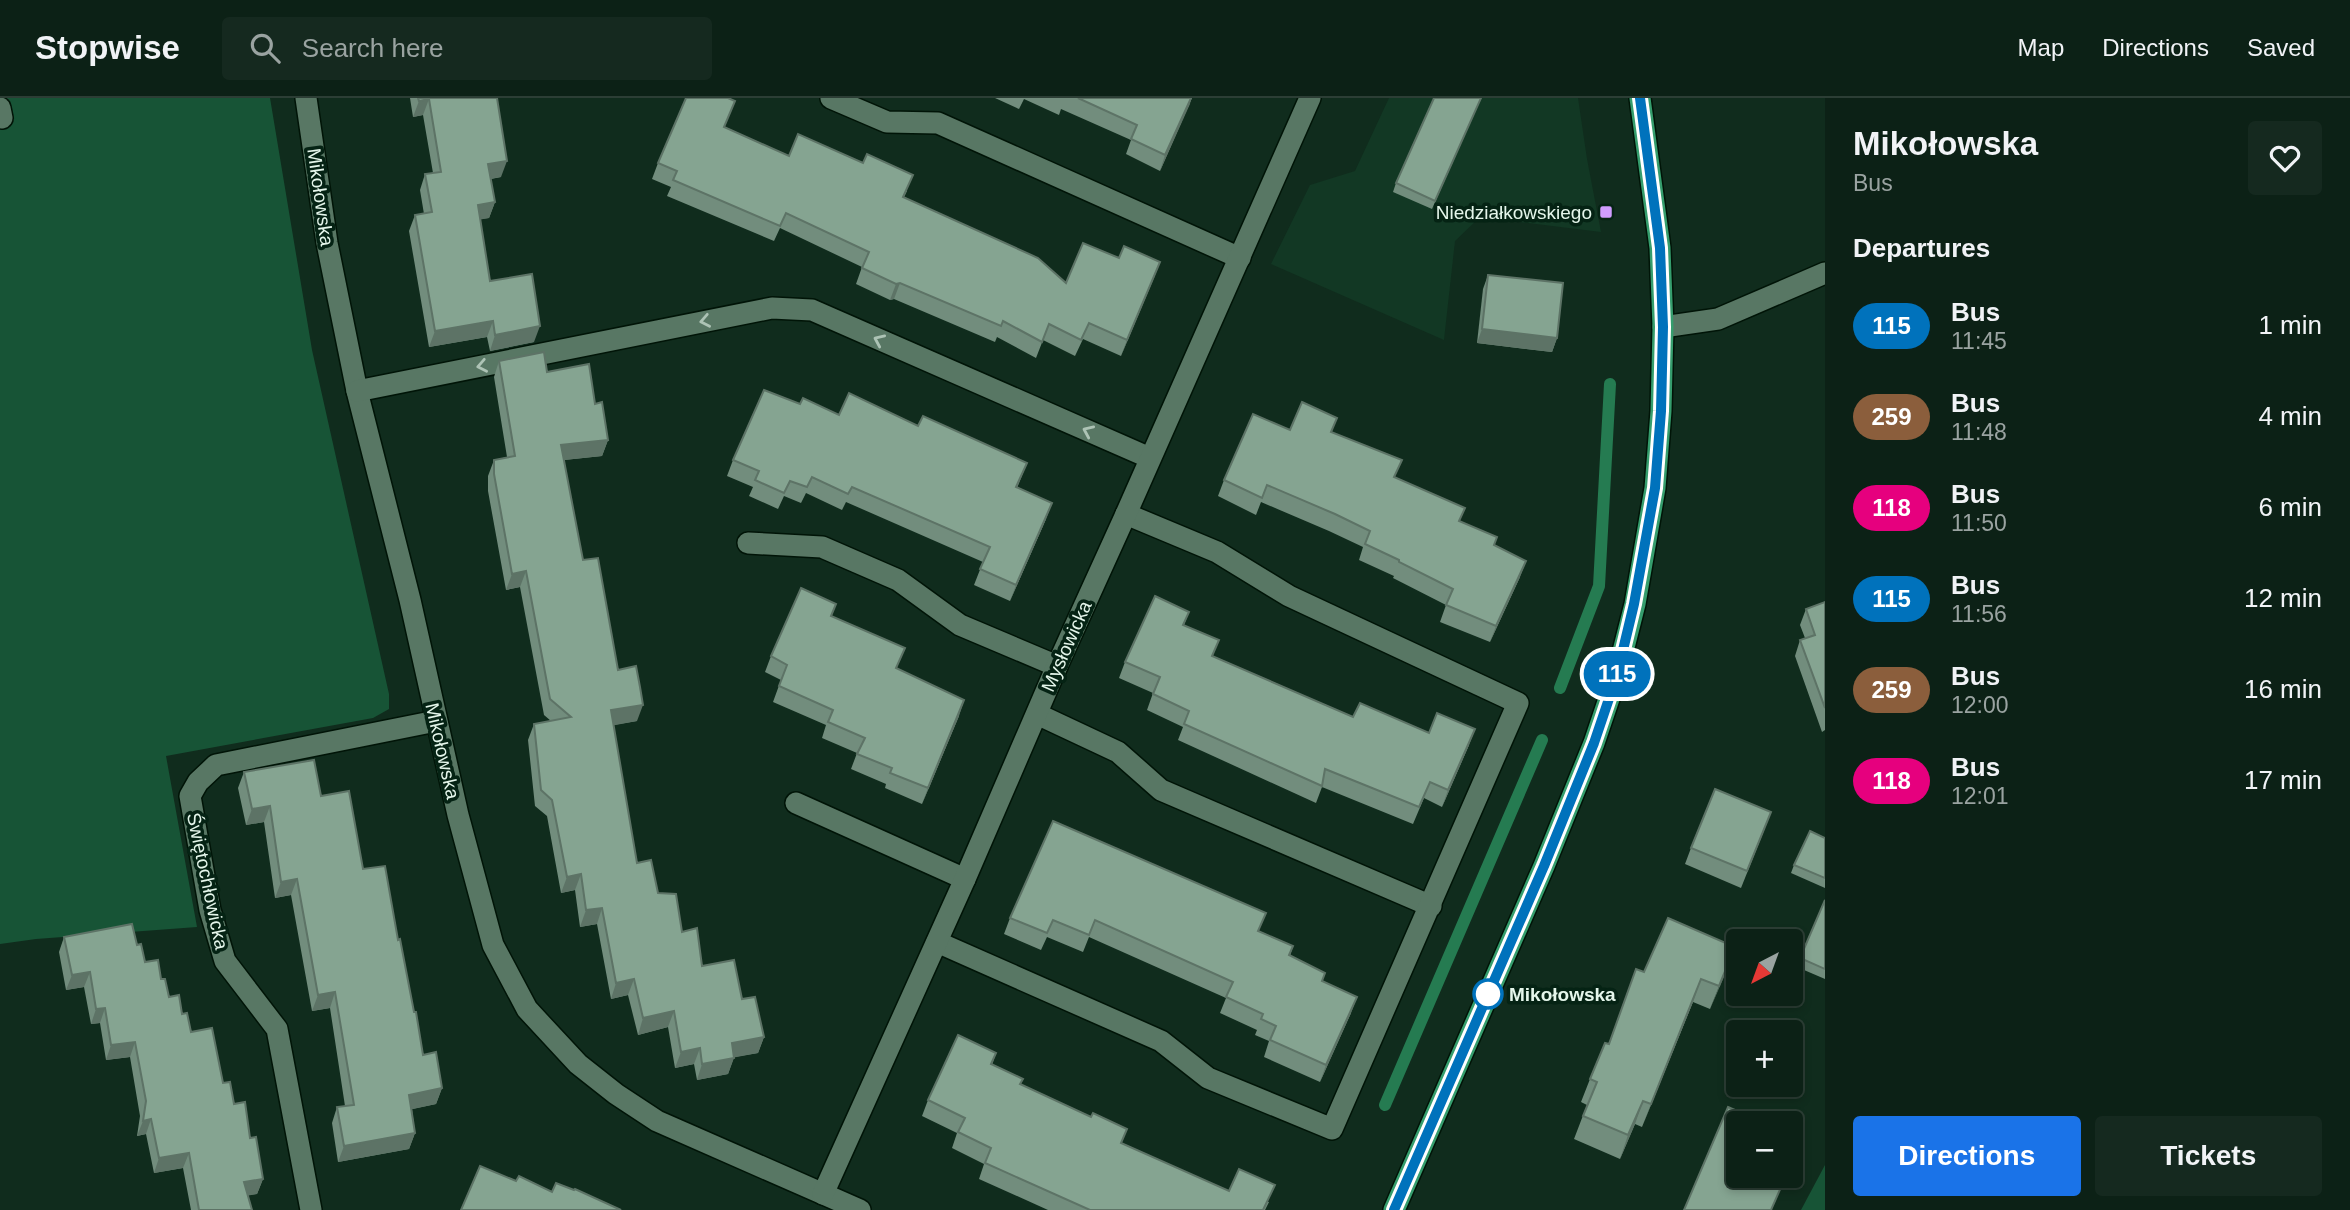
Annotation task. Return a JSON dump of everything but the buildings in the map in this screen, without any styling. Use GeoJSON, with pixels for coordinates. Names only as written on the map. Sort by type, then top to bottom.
{"type":"FeatureCollection","features":[{"type":"Feature","properties":{"kind":"main road"},"geometry":{"type":"LineString","coordinates":[[1394,1210],[1544,866],[1594,743],[1617,675],[1637,593],[1655,488],[1661,411],[1663,327],[1660,248],[1640,98]]}},
{"type":"Feature","properties":{"kind":"street","name":"Mikołowska"},"geometry":{"type":"LineString","coordinates":[[306,98],[327,243],[357,391],[410,600],[458,815],[493,945],[527,1009],[578,1064],[597,1080],[657,1121],[860,1210]]}},
{"type":"Feature","properties":{"kind":"street"},"geometry":{"type":"LineString","coordinates":[[831,98],[887,122],[938,123],[1240,258]]}},
{"type":"Feature","properties":{"kind":"street","name":"Mysłowicka"},"geometry":{"type":"LineString","coordinates":[[823,1194],[1310,98]]}},
{"type":"Feature","properties":{"kind":"street"},"geometry":{"type":"LineString","coordinates":[[1663,327],[1718,319],[1825,273]]}},
{"type":"Feature","properties":{"kind":"street"},"geometry":{"type":"LineString","coordinates":[[357,391],[772,308],[812,310],[1150,458]]}},
{"type":"Feature","properties":{"kind":"street"},"geometry":{"type":"LineString","coordinates":[[937,942],[1161,1041],[1208,1078],[1332,1129],[1431,906],[1518,703],[1289,596],[1217,552],[1126,514]]}},
{"type":"Feature","properties":{"kind":"street"},"geometry":{"type":"LineString","coordinates":[[748,543],[822,547],[898,580],[960,625],[1057,666]]}},
{"type":"Feature","properties":{"kind":"street"},"geometry":{"type":"LineString","coordinates":[[1037,714],[1118,752],[1161,790],[1431,906]]}},
{"type":"Feature","properties":{"kind":"street","name":"Świętochłowicka"},"geometry":{"type":"LineString","coordinates":[[311,1210],[277,1029],[225,961],[210,910],[190,796],[198,782],[216,765],[436,721]]}},
{"type":"Feature","properties":{"kind":"street"},"geometry":{"type":"LineString","coordinates":[[796,803],[965,879]]}},
{"type":"Feature","properties":{"kind":"shaded area"},"geometry":{"type":"Polygon","coordinates":[[[0,98],[270,98],[312,350],[389,694],[389,709],[373,718],[166,756],[197,927],[0,944],[0,98]]]}},
{"type":"Feature","properties":{"kind":"shaded area"},"geometry":{"type":"Polygon","coordinates":[[[1389,98],[1578,98],[1601,232],[1480,217],[1455,241],[1444,340],[1271,264],[1310,185],[1355,171],[1389,98]]]}},
{"type":"Feature","properties":{"kind":"shaded area"},"geometry":{"type":"Polygon","coordinates":[[[1825,1165],[1825,1210],[1801,1210],[1825,1165]]]}},
{"type":"Feature","properties":{"kind":"waterway"},"geometry":{"type":"LineString","coordinates":[[1560,688],[1599,586],[1610,384]]}},
{"type":"Feature","properties":{"kind":"waterway"},"geometry":{"type":"LineString","coordinates":[[1385,1105],[1542,740]]}},
{"type":"Feature","properties":{"kind":"bus line","name":"115"},"geometry":{"type":"LineString","coordinates":[[1394,1210],[1544,866],[1594,743],[1617,675],[1634,604],[1655,488],[1661,411],[1663,327],[1660,248],[1640,98]]}},
{"type":"Feature","properties":{"kind":"place","name":"Niedziałkowskiego"},"geometry":{"type":"Point","coordinates":[1606,212]}},
{"type":"Feature","properties":{"kind":"place","name":"Mikołowska"},"geometry":{"type":"Point","coordinates":[1488,994]}}]}
